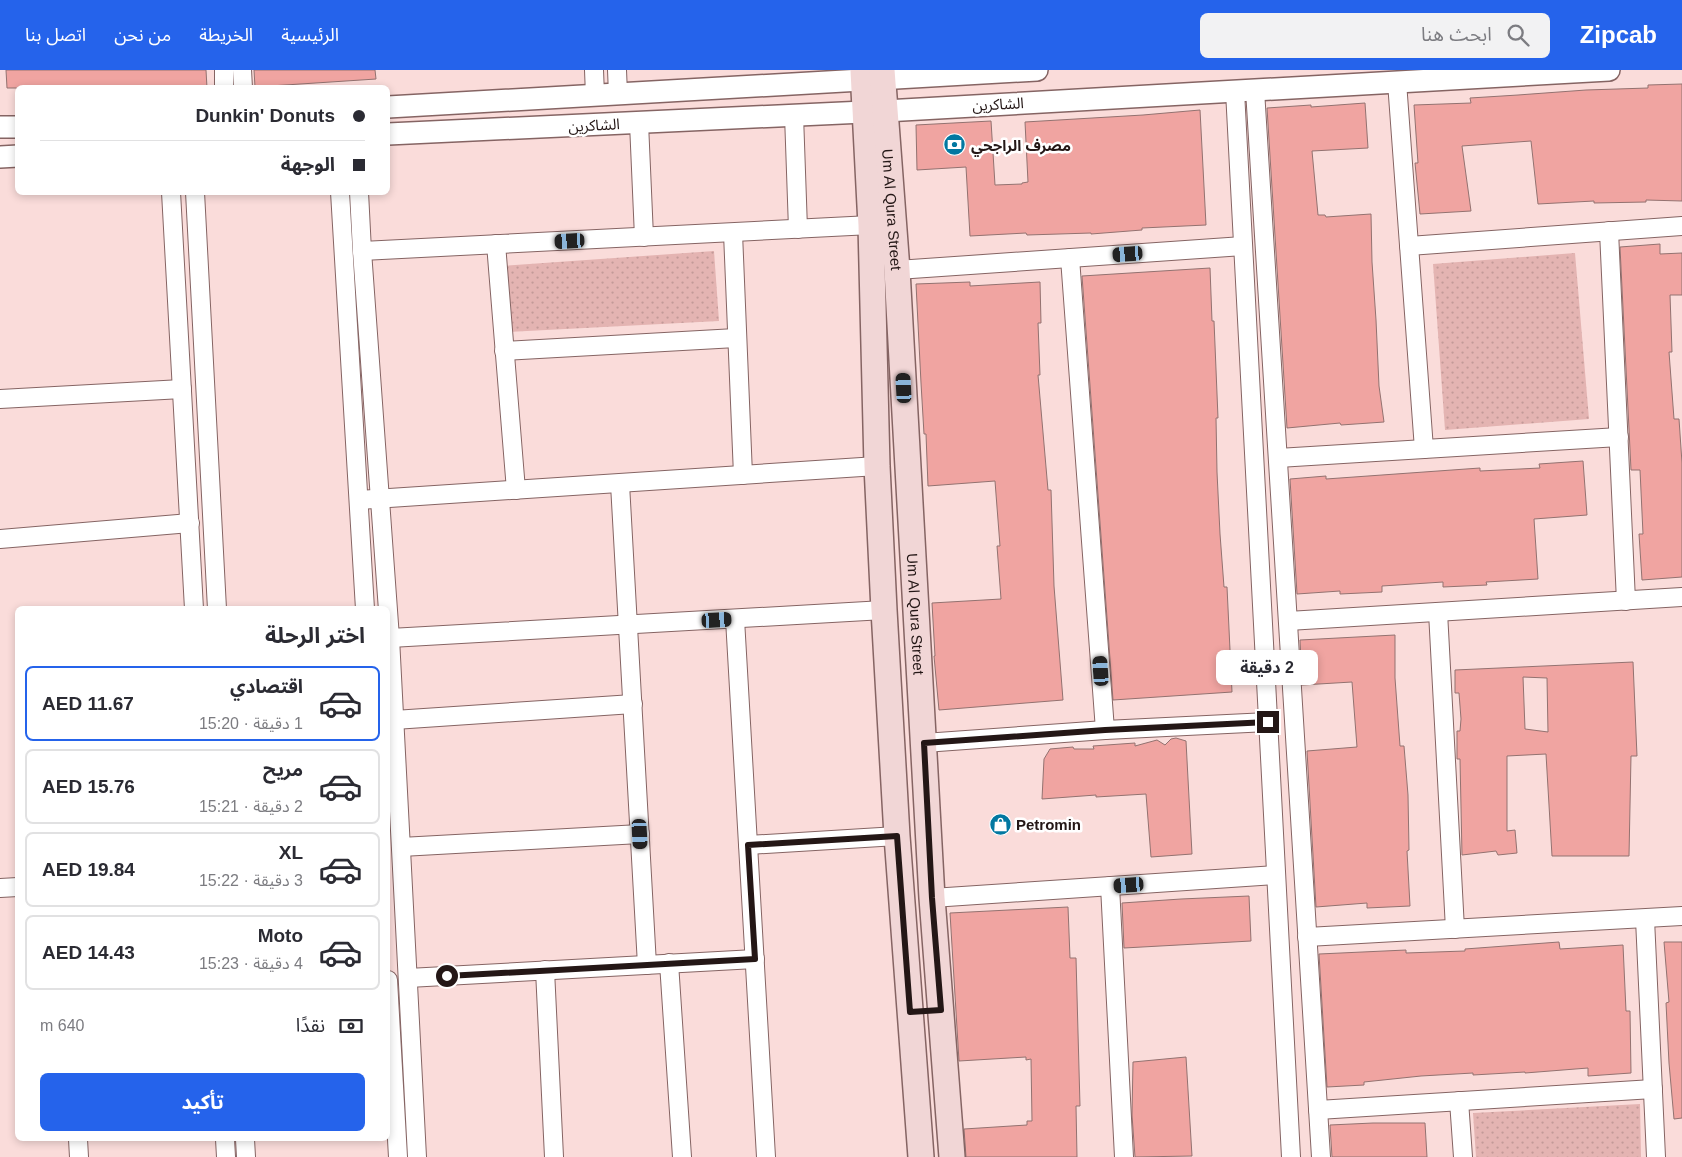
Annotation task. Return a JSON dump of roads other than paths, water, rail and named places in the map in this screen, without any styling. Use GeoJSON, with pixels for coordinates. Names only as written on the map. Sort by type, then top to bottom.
{"type":"FeatureCollection","features":[{"type":"Feature","properties":{"kind":"main road","name":"Um Al Qura Street"},"geometry":{"type":"LineString","coordinates":[[873,74],[875,111],[897,270],[932,898],[952,1157]]}},
{"type":"Feature","properties":{"kind":"main road","name":"Um Al Qura Street"},"geometry":{"type":"LineString","coordinates":[[875,111],[871,226],[877,466],[897,836],[921,1157]]}},
{"type":"Feature","properties":{"kind":"main road"},"geometry":{"type":"LineString","coordinates":[[910,1012],[941,1010]]}},
{"type":"Feature","properties":{"kind":"street"},"geometry":{"type":"LineString","coordinates":[[224,70],[224,85]]}},
{"type":"Feature","properties":{"kind":"street"},"geometry":{"type":"LineString","coordinates":[[242,70],[243,85]]}},
{"type":"Feature","properties":{"kind":"street"},"geometry":{"type":"LineString","coordinates":[[594,70],[595,95]]}},
{"type":"Feature","properties":{"kind":"street"},"geometry":{"type":"LineString","coordinates":[[617,70],[618,94]]}},
{"type":"Feature","properties":{"kind":"street","name":"الشاكرين"},"geometry":{"type":"LineString","coordinates":[[390,107],[618,94],[873,74],[1037,70]]}},
{"type":"Feature","properties":{"kind":"street","name":"الشاكرين"},"geometry":{"type":"LineString","coordinates":[[390,134],[875,111],[1609,70]]}},
{"type":"Feature","properties":{"kind":"street"},"geometry":{"type":"LineString","coordinates":[[1397,82],[1424,449]]}},
{"type":"Feature","properties":{"kind":"street"},"geometry":{"type":"LineString","coordinates":[[1245,91],[1243,246],[1291,1157]]}},
{"type":"Feature","properties":{"kind":"street"},"geometry":{"type":"LineString","coordinates":[[1245,91],[1278,458],[1320,1157]]}},
{"type":"Feature","properties":{"kind":"street"},"geometry":{"type":"LineString","coordinates":[[527,98],[529,128]]}},
{"type":"Feature","properties":{"kind":"street"},"geometry":{"type":"LineString","coordinates":[[794,114],[798,229]]}},
{"type":"Feature","properties":{"kind":"street"},"geometry":{"type":"LineString","coordinates":[[639,122],[644,237]]}},
{"type":"Feature","properties":{"kind":"street"},"geometry":{"type":"LineString","coordinates":[[0,128],[15,126]]}},
{"type":"Feature","properties":{"kind":"street"},"geometry":{"type":"LineString","coordinates":[[0,158],[15,156]]}},
{"type":"Feature","properties":{"kind":"street"},"geometry":{"type":"LineString","coordinates":[[171,195],[194,606]]}},
{"type":"Feature","properties":{"kind":"street"},"geometry":{"type":"LineString","coordinates":[[195,195],[217,606]]}},
{"type":"Feature","properties":{"kind":"street"},"geometry":{"type":"LineString","coordinates":[[340,195],[365,606]]}},
{"type":"Feature","properties":{"kind":"street"},"geometry":{"type":"LineString","coordinates":[[359,195],[388,606]]}},
{"type":"Feature","properties":{"kind":"street"},"geometry":{"type":"LineString","coordinates":[[362,251],[871,226]]}},
{"type":"Feature","properties":{"kind":"street"},"geometry":{"type":"LineString","coordinates":[[1409,246],[1682,226]]}},
{"type":"Feature","properties":{"kind":"street"},"geometry":{"type":"LineString","coordinates":[[1609,231],[1626,600]]}},
{"type":"Feature","properties":{"kind":"street"},"geometry":{"type":"LineString","coordinates":[[733,233],[743,475]]}},
{"type":"Feature","properties":{"kind":"street"},"geometry":{"type":"LineString","coordinates":[[496,244],[516,490]]}},
{"type":"Feature","properties":{"kind":"street"},"geometry":{"type":"LineString","coordinates":[[897,270],[1243,246]]}},
{"type":"Feature","properties":{"kind":"street"},"geometry":{"type":"LineString","coordinates":[[1070,258],[1105,730]]}},
{"type":"Feature","properties":{"kind":"street"},"geometry":{"type":"LineString","coordinates":[[504,351],[736,338]]}},
{"type":"Feature","properties":{"kind":"street"},"geometry":{"type":"LineString","coordinates":[[0,399],[182,389]]}},
{"type":"Feature","properties":{"kind":"street"},"geometry":{"type":"LineString","coordinates":[[1278,458],[1619,437]]}},
{"type":"Feature","properties":{"kind":"street"},"geometry":{"type":"LineString","coordinates":[[359,500],[877,466]]}},
{"type":"Feature","properties":{"kind":"street"},"geometry":{"type":"LineString","coordinates":[[620,484],[647,965]]}},
{"type":"Feature","properties":{"kind":"street"},"geometry":{"type":"LineString","coordinates":[[0,539],[190,523]]}},
{"type":"Feature","properties":{"kind":"street"},"geometry":{"type":"LineString","coordinates":[[1288,621],[1682,597]]}},
{"type":"Feature","properties":{"kind":"street"},"geometry":{"type":"LineString","coordinates":[[417,1157],[390,638],[884,610]]}},
{"type":"Feature","properties":{"kind":"street"},"geometry":{"type":"LineString","coordinates":[[1438,612],[1455,929]]}},
{"type":"Feature","properties":{"kind":"street"},"geometry":{"type":"LineString","coordinates":[[735,619],[766,1157]]}},
{"type":"Feature","properties":{"kind":"street"},"geometry":{"type":"LineString","coordinates":[[394,720],[633,704]]}},
{"type":"Feature","properties":{"kind":"street"},"geometry":{"type":"LineString","coordinates":[[924,743],[1105,730],[1268,722]]}},
{"type":"Feature","properties":{"kind":"street"},"geometry":{"type":"LineString","coordinates":[[401,847],[640,834]]}},
{"type":"Feature","properties":{"kind":"street"},"geometry":{"type":"LineString","coordinates":[[748,845],[897,836]]}},
{"type":"Feature","properties":{"kind":"street"},"geometry":{"type":"LineString","coordinates":[[932,898],[1276,875]]}},
{"type":"Feature","properties":{"kind":"street"},"geometry":{"type":"LineString","coordinates":[[1110,886],[1124,1157]]}},
{"type":"Feature","properties":{"kind":"street"},"geometry":{"type":"LineString","coordinates":[[0,888],[15,887]]}},
{"type":"Feature","properties":{"kind":"street"},"geometry":{"type":"LineString","coordinates":[[1307,937],[1682,916]]}},
{"type":"Feature","properties":{"kind":"street"},"geometry":{"type":"LineString","coordinates":[[1645,918],[1656,1157]]}},
{"type":"Feature","properties":{"kind":"street"},"geometry":{"type":"LineString","coordinates":[[408,978],[755,959]]}},
{"type":"Feature","properties":{"kind":"street"},"geometry":{"type":"LineString","coordinates":[[669,964],[682,1157]]}},
{"type":"Feature","properties":{"kind":"street"},"geometry":{"type":"LineString","coordinates":[[546,970],[554,1157]]}},
{"type":"Feature","properties":{"kind":"street"},"geometry":{"type":"LineString","coordinates":[[390,1015],[398,1157]]}},
{"type":"Feature","properties":{"kind":"street"},"geometry":{"type":"LineString","coordinates":[[1318,1110],[1653,1089]]}},
{"type":"Feature","properties":{"kind":"street"},"geometry":{"type":"LineString","coordinates":[[1459,1101],[1462,1157]]}},
{"type":"Feature","properties":{"kind":"street"},"geometry":{"type":"LineString","coordinates":[[78,1141],[79,1157]]}},
{"type":"Feature","properties":{"kind":"street"},"geometry":{"type":"LineString","coordinates":[[225,1141],[226,1157]]}},
{"type":"Feature","properties":{"kind":"street"},"geometry":{"type":"LineString","coordinates":[[245,1141],[246,1157]]}},
{"type":"Feature","properties":{"kind":"place","name":"مصرف الراجحي"},"geometry":{"type":"Point","coordinates":[955,145]}},
{"type":"Feature","properties":{"kind":"place","name":"Petromin"},"geometry":{"type":"Point","coordinates":[1000,824]}}]}
